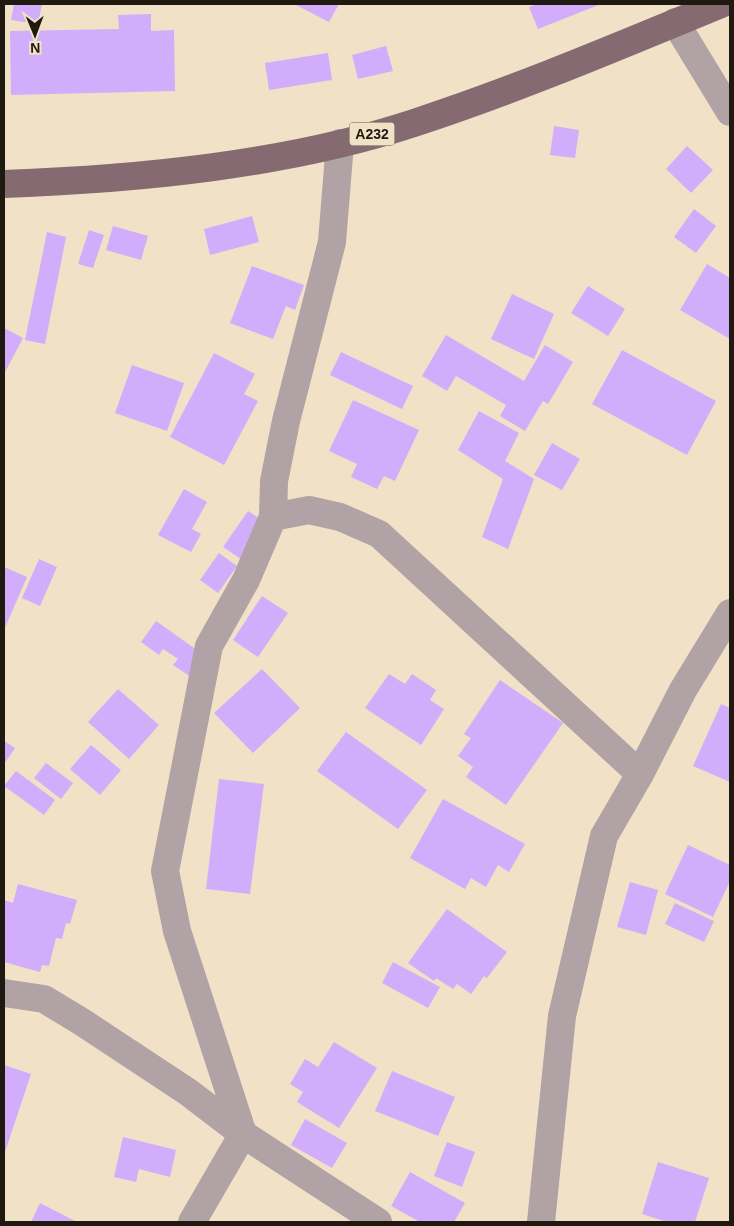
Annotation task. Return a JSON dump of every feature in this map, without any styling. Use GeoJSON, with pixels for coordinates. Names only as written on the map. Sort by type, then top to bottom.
{"type":"FeatureCollection","features":[{"type":"Feature","properties":{"kind":"main road","name":"A232"},"geometry":{"type":"LineString","coordinates":[[4,184],[56,182],[187,170],[305,152],[413,124],[540,78],[720,4]]}},
{"type":"Feature","properties":{"kind":"street"},"geometry":{"type":"LineString","coordinates":[[675,22],[730,112]]}},
{"type":"Feature","properties":{"kind":"street"},"geometry":{"type":"LineString","coordinates":[[192,1222],[243,1134],[178,931],[165,871],[209,646],[246,580],[273,517],[274,480],[286,422],[332,242],[340,142]]}},
{"type":"Feature","properties":{"kind":"street"},"geometry":{"type":"LineString","coordinates":[[273,517],[309,510],[340,517],[379,534],[640,774]]}},
{"type":"Feature","properties":{"kind":"street"},"geometry":{"type":"LineString","coordinates":[[541,1222],[562,1016],[604,836],[640,774],[683,690],[730,613]]}},
{"type":"Feature","properties":{"kind":"street"},"geometry":{"type":"LineString","coordinates":[[4,993],[44,999],[59,1008],[180,1087],[243,1134],[378,1222]]}},
{"type":"Feature","properties":{"kind":"building"},"geometry":{"type":"Polygon","coordinates":[[[14,4],[42,4],[38,24],[11,20],[14,4]]]}},
{"type":"Feature","properties":{"kind":"building"},"geometry":{"type":"Polygon","coordinates":[[[294,4],[339,4],[329,22],[294,4]]]}},
{"type":"Feature","properties":{"kind":"building"},"geometry":{"type":"Polygon","coordinates":[[[538,4],[601,4],[538,29],[529,7],[538,4]]]}},
{"type":"Feature","properties":{"kind":"building"},"geometry":{"type":"Polygon","coordinates":[[[151,14],[151,31],[174,30],[175,91],[11,95],[10,31],[119,29],[118,15],[151,14]]]}},
{"type":"Feature","properties":{"kind":"building"},"geometry":{"type":"Polygon","coordinates":[[[386,46],[393,71],[358,79],[352,55],[386,46]]]}},
{"type":"Feature","properties":{"kind":"building"},"geometry":{"type":"Polygon","coordinates":[[[328,53],[332,80],[269,90],[265,63],[328,53]]]}},
{"type":"Feature","properties":{"kind":"building"},"geometry":{"type":"Polygon","coordinates":[[[554,126],[579,130],[575,158],[550,155],[554,126]]]}},
{"type":"Feature","properties":{"kind":"building"},"geometry":{"type":"Polygon","coordinates":[[[687,146],[713,170],[691,193],[666,169],[687,146]]]}},
{"type":"Feature","properties":{"kind":"building"},"geometry":{"type":"Polygon","coordinates":[[[694,209],[716,226],[696,253],[674,237],[694,209]]]}},
{"type":"Feature","properties":{"kind":"building"},"geometry":{"type":"Polygon","coordinates":[[[252,216],[259,242],[210,255],[204,229],[252,216]]]}},
{"type":"Feature","properties":{"kind":"building"},"geometry":{"type":"Polygon","coordinates":[[[113,226],[148,236],[141,260],[106,250],[113,226]]]}},
{"type":"Feature","properties":{"kind":"building"},"geometry":{"type":"Polygon","coordinates":[[[89,230],[104,235],[93,268],[78,264],[89,230]]]}},
{"type":"Feature","properties":{"kind":"building"},"geometry":{"type":"Polygon","coordinates":[[[47,232],[66,237],[45,344],[25,340],[47,232]]]}},
{"type":"Feature","properties":{"kind":"building"},"geometry":{"type":"Polygon","coordinates":[[[707,264],[730,278],[730,339],[680,310],[707,264]]]}},
{"type":"Feature","properties":{"kind":"building"},"geometry":{"type":"Polygon","coordinates":[[[252,266],[304,285],[295,310],[286,306],[273,339],[230,323],[252,266]]]}},
{"type":"Feature","properties":{"kind":"building"},"geometry":{"type":"Polygon","coordinates":[[[588,286],[625,309],[608,336],[571,313],[588,286]]]}},
{"type":"Feature","properties":{"kind":"building"},"geometry":{"type":"Polygon","coordinates":[[[512,294],[554,314],[534,359],[491,339],[512,294]]]}},
{"type":"Feature","properties":{"kind":"building"},"geometry":{"type":"Polygon","coordinates":[[[4,328],[23,338],[4,374],[4,328]]]}},
{"type":"Feature","properties":{"kind":"building"},"geometry":{"type":"Polygon","coordinates":[[[446,335],[524,381],[545,345],[573,362],[548,404],[543,401],[525,431],[500,416],[506,405],[456,376],[447,391],[422,376],[446,335]]]}},
{"type":"Feature","properties":{"kind":"building"},"geometry":{"type":"Polygon","coordinates":[[[622,350],[716,401],[687,455],[592,404],[622,350]]]}},
{"type":"Feature","properties":{"kind":"building"},"geometry":{"type":"Polygon","coordinates":[[[341,352],[413,386],[402,409],[330,375],[341,352]]]}},
{"type":"Feature","properties":{"kind":"building"},"geometry":{"type":"Polygon","coordinates":[[[214,353],[255,374],[244,394],[258,401],[224,465],[170,437],[214,353]]]}},
{"type":"Feature","properties":{"kind":"building"},"geometry":{"type":"Polygon","coordinates":[[[132,365],[184,383],[167,431],[115,413],[132,365]]]}},
{"type":"Feature","properties":{"kind":"building"},"geometry":{"type":"Polygon","coordinates":[[[353,400],[419,430],[395,481],[384,476],[377,489],[351,477],[357,464],[329,451],[353,400]]]}},
{"type":"Feature","properties":{"kind":"building"},"geometry":{"type":"Polygon","coordinates":[[[479,411],[519,433],[505,461],[534,479],[508,549],[482,537],[503,479],[458,450],[479,411]]]}},
{"type":"Feature","properties":{"kind":"building"},"geometry":{"type":"Polygon","coordinates":[[[552,443],[580,459],[562,490],[534,475],[552,443]]]}},
{"type":"Feature","properties":{"kind":"building"},"geometry":{"type":"Polygon","coordinates":[[[184,489],[207,502],[192,529],[201,534],[191,552],[158,535],[184,489]]]}},
{"type":"Feature","properties":{"kind":"building"},"geometry":{"type":"Polygon","coordinates":[[[248,511],[266,523],[241,559],[223,547],[248,511]]]}},
{"type":"Feature","properties":{"kind":"building"},"geometry":{"type":"Polygon","coordinates":[[[219,553],[237,566],[218,593],[200,580],[219,553]]]}},
{"type":"Feature","properties":{"kind":"building"},"geometry":{"type":"Polygon","coordinates":[[[39,559],[57,567],[40,606],[22,598],[39,559]]]}},
{"type":"Feature","properties":{"kind":"building"},"geometry":{"type":"Polygon","coordinates":[[[4,567],[27,577],[4,630],[4,567]]]}},
{"type":"Feature","properties":{"kind":"building"},"geometry":{"type":"Polygon","coordinates":[[[262,596],[288,613],[258,657],[233,640],[262,596]]]}},
{"type":"Feature","properties":{"kind":"building"},"geometry":{"type":"Polygon","coordinates":[[[156,621],[201,653],[191,677],[173,665],[178,659],[163,649],[159,655],[141,642],[156,621]]]}},
{"type":"Feature","properties":{"kind":"building"},"geometry":{"type":"Polygon","coordinates":[[[262,669],[300,708],[253,753],[214,713],[262,669]]]}},
{"type":"Feature","properties":{"kind":"building"},"geometry":{"type":"Polygon","coordinates":[[[389,674],[405,684],[412,674],[436,690],[430,700],[444,709],[421,745],[365,708],[389,674]]]}},
{"type":"Feature","properties":{"kind":"building"},"geometry":{"type":"Polygon","coordinates":[[[500,680],[563,723],[506,805],[466,777],[473,767],[458,756],[471,738],[464,734],[500,680]]]}},
{"type":"Feature","properties":{"kind":"building"},"geometry":{"type":"Polygon","coordinates":[[[118,689],[159,725],[129,759],[88,722],[118,689]]]}},
{"type":"Feature","properties":{"kind":"building"},"geometry":{"type":"Polygon","coordinates":[[[721,704],[730,708],[730,782],[693,766],[721,704]]]}},
{"type":"Feature","properties":{"kind":"building"},"geometry":{"type":"Polygon","coordinates":[[[346,732],[427,790],[398,829],[317,771],[346,732]]]}},
{"type":"Feature","properties":{"kind":"building"},"geometry":{"type":"Polygon","coordinates":[[[4,741],[15,748],[4,764],[4,741]]]}},
{"type":"Feature","properties":{"kind":"building"},"geometry":{"type":"Polygon","coordinates":[[[91,745],[121,770],[100,795],[70,769],[91,745]]]}},
{"type":"Feature","properties":{"kind":"building"},"geometry":{"type":"Polygon","coordinates":[[[46,763],[73,783],[61,799],[34,778],[46,763]]]}},
{"type":"Feature","properties":{"kind":"building"},"geometry":{"type":"Polygon","coordinates":[[[16,771],[55,800],[44,815],[4,786],[16,771]]]}},
{"type":"Feature","properties":{"kind":"building"},"geometry":{"type":"Polygon","coordinates":[[[219,779],[264,784],[250,894],[206,889],[219,779]]]}},
{"type":"Feature","properties":{"kind":"building"},"geometry":{"type":"Polygon","coordinates":[[[443,799],[525,844],[509,872],[498,865],[486,887],[471,878],[465,889],[410,858],[443,799]]]}},
{"type":"Feature","properties":{"kind":"building"},"geometry":{"type":"Polygon","coordinates":[[[688,845],[730,865],[730,881],[713,917],[665,894],[688,845]]]}},
{"type":"Feature","properties":{"kind":"building"},"geometry":{"type":"Polygon","coordinates":[[[630,882],[658,890],[646,935],[617,927],[630,882]]]}},
{"type":"Feature","properties":{"kind":"building"},"geometry":{"type":"Polygon","coordinates":[[[18,884],[77,900],[70,924],[66,923],[62,939],[56,938],[49,966],[42,965],[40,972],[4,962],[4,900],[13,903],[18,884]]]}},
{"type":"Feature","properties":{"kind":"building"},"geometry":{"type":"Polygon","coordinates":[[[675,903],[714,921],[704,942],[665,924],[675,903]]]}},
{"type":"Feature","properties":{"kind":"building"},"geometry":{"type":"Polygon","coordinates":[[[447,909],[507,952],[487,978],[484,976],[471,994],[457,984],[453,989],[436,978],[434,981],[408,963],[447,909]]]}},
{"type":"Feature","properties":{"kind":"building"},"geometry":{"type":"Polygon","coordinates":[[[393,962],[440,987],[428,1008],[382,983],[393,962]]]}},
{"type":"Feature","properties":{"kind":"building"},"geometry":{"type":"Polygon","coordinates":[[[334,1042],[377,1068],[339,1128],[297,1102],[303,1092],[290,1084],[305,1059],[318,1067],[334,1042]]]}},
{"type":"Feature","properties":{"kind":"building"},"geometry":{"type":"Polygon","coordinates":[[[4,1065],[31,1074],[4,1155],[4,1065]]]}},
{"type":"Feature","properties":{"kind":"building"},"geometry":{"type":"Polygon","coordinates":[[[392,1071],[455,1097],[438,1136],[375,1111],[392,1071]]]}},
{"type":"Feature","properties":{"kind":"building"},"geometry":{"type":"Polygon","coordinates":[[[305,1119],[347,1143],[332,1168],[291,1145],[305,1119]]]}},
{"type":"Feature","properties":{"kind":"building"},"geometry":{"type":"Polygon","coordinates":[[[123,1137],[176,1150],[170,1177],[139,1169],[136,1182],[114,1177],[123,1137]]]}},
{"type":"Feature","properties":{"kind":"building"},"geometry":{"type":"Polygon","coordinates":[[[447,1142],[475,1152],[462,1187],[434,1176],[447,1142]]]}},
{"type":"Feature","properties":{"kind":"building"},"geometry":{"type":"Polygon","coordinates":[[[658,1162],[709,1178],[695,1222],[667,1222],[642,1214],[658,1162]]]}},
{"type":"Feature","properties":{"kind":"building"},"geometry":{"type":"Polygon","coordinates":[[[410,1172],[465,1203],[454,1222],[420,1222],[391,1206],[410,1172]]]}},
{"type":"Feature","properties":{"kind":"building"},"geometry":{"type":"Polygon","coordinates":[[[40,1203],[77,1222],[31,1222],[40,1203]]]}}]}
